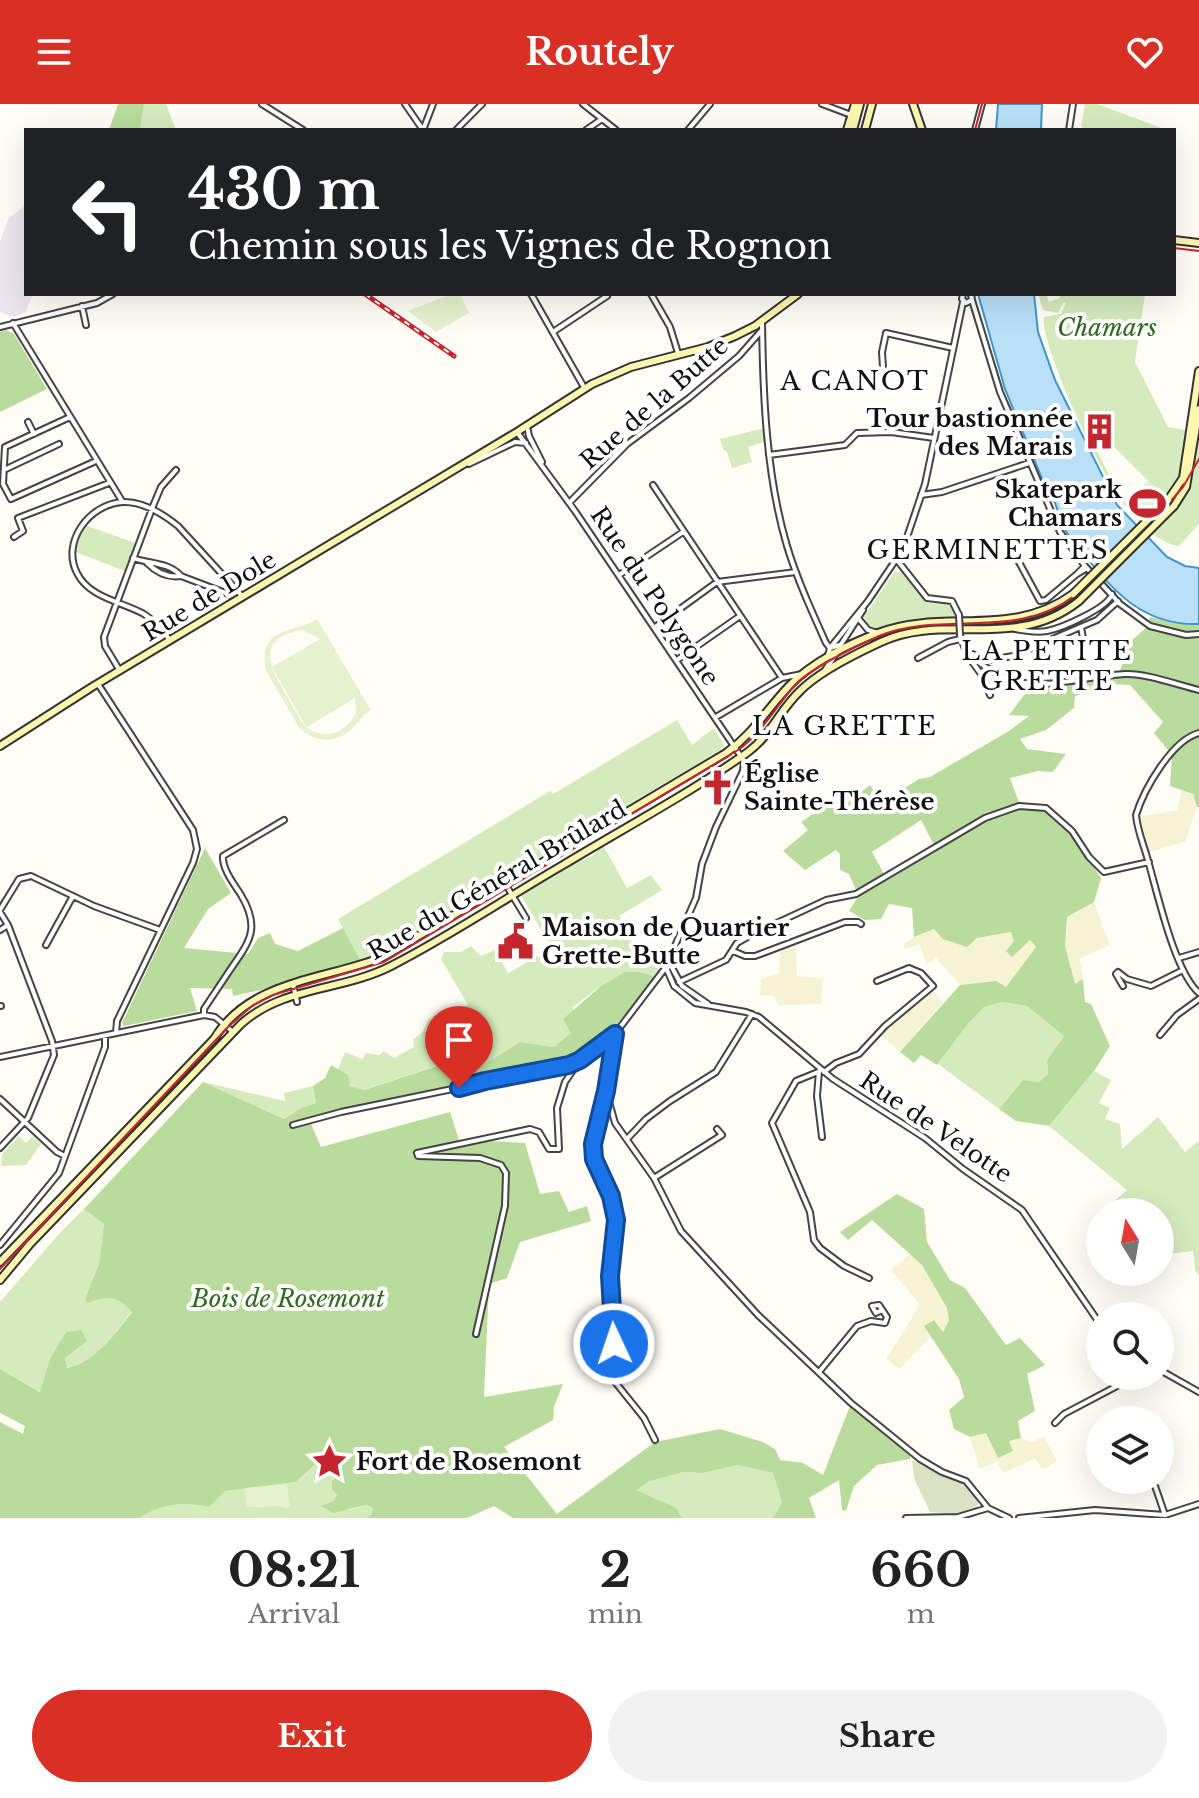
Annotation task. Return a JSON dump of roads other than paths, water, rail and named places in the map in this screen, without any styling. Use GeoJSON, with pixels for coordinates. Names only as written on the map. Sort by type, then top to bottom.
{"type":"FeatureCollection","features":[{"type":"Feature","properties":{"kind":"main road"},"geometry":{"type":"LineString","coordinates":[[851,128],[858,104]]}},
{"type":"Feature","properties":{"kind":"main road"},"geometry":{"type":"LineString","coordinates":[[866,128],[872,104]]}},
{"type":"Feature","properties":{"kind":"main road"},"geometry":{"type":"LineString","coordinates":[[913,104],[921,128]]}},
{"type":"Feature","properties":{"kind":"main road"},"geometry":{"type":"LineString","coordinates":[[1176,240],[1199,243]]}},
{"type":"Feature","properties":{"kind":"main road","name":"Rue de Dole"},"geometry":{"type":"LineString","coordinates":[[0,746],[585,390],[631,367],[717,344],[762,321],[793,296]]}},
{"type":"Feature","properties":{"kind":"main road"},"geometry":{"type":"LineString","coordinates":[[1171,503],[1183,478],[1199,371]]}},
{"type":"Feature","properties":{"kind":"main road"},"geometry":{"type":"LineString","coordinates":[[803,688],[894,637],[922,632],[1010,629],[1050,618],[1079,601],[1186,487],[1199,409]]}},
{"type":"Feature","properties":{"kind":"main road","name":"Rue du Général Brûlard"},"geometry":{"type":"LineString","coordinates":[[0,1262],[214,1039],[224,1024],[258,996],[362,966],[385,956],[735,746],[753,731],[783,692],[802,674],[878,633],[909,625],[1026,617],[1050,610],[1073,594],[1171,503]]}},
{"type":"Feature","properties":{"kind":"main road","name":"Rue du Général Brûlard"},"geometry":{"type":"LineString","coordinates":[[0,1280],[30,1244],[256,1011],[389,967],[512,895],[742,756],[760,741],[803,688]]}},
{"type":"Feature","properties":{"kind":"street"},"geometry":{"type":"LineString","coordinates":[[262,104],[300,128]]}},
{"type":"Feature","properties":{"kind":"street"},"geometry":{"type":"LineString","coordinates":[[405,104],[422,128]]}},
{"type":"Feature","properties":{"kind":"street"},"geometry":{"type":"LineString","coordinates":[[424,128],[433,104]]}},
{"type":"Feature","properties":{"kind":"street"},"geometry":{"type":"LineString","coordinates":[[458,128],[482,104]]}},
{"type":"Feature","properties":{"kind":"street"},"geometry":{"type":"LineString","coordinates":[[583,104],[613,128]]}},
{"type":"Feature","properties":{"kind":"street"},"geometry":{"type":"LineString","coordinates":[[690,128],[710,104]]}},
{"type":"Feature","properties":{"kind":"street"},"geometry":{"type":"LineString","coordinates":[[822,104],[854,116]]}},
{"type":"Feature","properties":{"kind":"street"},"geometry":{"type":"LineString","coordinates":[[976,128],[982,104]]}},
{"type":"Feature","properties":{"kind":"street"},"geometry":{"type":"LineString","coordinates":[[1069,128],[1073,104]]}},
{"type":"Feature","properties":{"kind":"street"},"geometry":{"type":"LineString","coordinates":[[589,128],[602,119]]}},
{"type":"Feature","properties":{"kind":"street"},"geometry":{"type":"LineString","coordinates":[[0,327],[97,303],[109,296]]}},
{"type":"Feature","properties":{"kind":"street"},"geometry":{"type":"LineString","coordinates":[[532,296],[585,390]]}},
{"type":"Feature","properties":{"kind":"street"},"geometry":{"type":"LineString","coordinates":[[553,332],[607,296]]}},
{"type":"Feature","properties":{"kind":"street"},"geometry":{"type":"LineString","coordinates":[[652,296],[670,327],[678,354]]}},
{"type":"Feature","properties":{"kind":"street"},"geometry":{"type":"LineString","coordinates":[[827,659],[830,648],[897,560],[921,495],[962,296]]}},
{"type":"Feature","properties":{"kind":"street"},"geometry":{"type":"LineString","coordinates":[[963,302],[968,303],[972,297]]}},
{"type":"Feature","properties":{"kind":"street"},"geometry":{"type":"LineString","coordinates":[[972,297],[1000,392],[1060,532],[1086,567],[1118,601],[1150,626],[1186,635],[1199,634]]}},
{"type":"Feature","properties":{"kind":"street"},"geometry":{"type":"LineString","coordinates":[[82,306],[86,325]]}},
{"type":"Feature","properties":{"kind":"street"},"geometry":{"type":"LineString","coordinates":[[762,321],[769,455],[780,521],[796,572],[830,648]]}},
{"type":"Feature","properties":{"kind":"street"},"geometry":{"type":"LineString","coordinates":[[13,323],[123,502]]}},
{"type":"Feature","properties":{"kind":"street","name":"Rue de la Butte"},"geometry":{"type":"LineString","coordinates":[[569,503],[627,444],[739,356],[762,330]]}},
{"type":"Feature","properties":{"kind":"street"},"geometry":{"type":"LineString","coordinates":[[884,383],[882,352],[886,333],[953,348]]}},
{"type":"Feature","properties":{"kind":"street"},"geometry":{"type":"LineString","coordinates":[[70,417],[5,447],[3,484],[11,499],[96,461]]}},
{"type":"Feature","properties":{"kind":"street"},"geometry":{"type":"LineString","coordinates":[[28,422],[34,434]]}},
{"type":"Feature","properties":{"kind":"street","name":"Rue du Polygone"},"geometry":{"type":"LineString","coordinates":[[527,426],[544,468]]}},
{"type":"Feature","properties":{"kind":"street","name":"Rue du Polygone"},"geometry":{"type":"LineString","coordinates":[[517,432],[742,756]]}},
{"type":"Feature","properties":{"kind":"street"},"geometry":{"type":"LineString","coordinates":[[769,455],[845,445],[857,433],[891,432],[934,438]]}},
{"type":"Feature","properties":{"kind":"street","name":"Rue de Dole"},"geometry":{"type":"LineString","coordinates":[[438,478],[515,442],[526,443]]}},
{"type":"Feature","properties":{"kind":"street"},"geometry":{"type":"LineString","coordinates":[[4,470],[59,444]]}},
{"type":"Feature","properties":{"kind":"street"},"geometry":{"type":"LineString","coordinates":[[921,495],[942,492],[1029,463]]}},
{"type":"Feature","properties":{"kind":"street"},"geometry":{"type":"LineString","coordinates":[[120,671],[105,646],[104,637],[161,487],[176,470]]}},
{"type":"Feature","properties":{"kind":"street"},"geometry":{"type":"LineString","coordinates":[[14,537],[23,531],[18,518],[109,483]]}},
{"type":"Feature","properties":{"kind":"street"},"geometry":{"type":"LineString","coordinates":[[653,485],[782,678]]}},
{"type":"Feature","properties":{"kind":"street"},"geometry":{"type":"LineString","coordinates":[[170,640],[147,616],[90,589],[76,571],[72,551],[79,529],[92,514],[123,502],[152,509],[178,526],[244,597]]}},
{"type":"Feature","properties":{"kind":"street"},"geometry":{"type":"LineString","coordinates":[[619,575],[683,532]]}},
{"type":"Feature","properties":{"kind":"street"},"geometry":{"type":"LineString","coordinates":[[1007,540],[1040,601],[1046,600],[1086,567]]}},
{"type":"Feature","properties":{"kind":"street"},"geometry":{"type":"LineString","coordinates":[[133,558],[147,563],[154,570],[173,577],[181,576],[231,595]]}},
{"type":"Feature","properties":{"kind":"street"},"geometry":{"type":"LineString","coordinates":[[897,560],[927,598],[952,601],[958,609],[960,637],[990,695]]}},
{"type":"Feature","properties":{"kind":"street"},"geometry":{"type":"LineString","coordinates":[[655,627],[717,582],[796,572]]}},
{"type":"Feature","properties":{"kind":"street"},"geometry":{"type":"LineString","coordinates":[[1010,629],[1043,632],[1056,628],[1105,605],[1112,594]]}},
{"type":"Feature","properties":{"kind":"street"},"geometry":{"type":"LineString","coordinates":[[966,652],[1000,660],[1097,620],[1118,601]]}},
{"type":"Feature","properties":{"kind":"street"},"geometry":{"type":"LineString","coordinates":[[677,660],[741,616]]}},
{"type":"Feature","properties":{"kind":"street"},"geometry":{"type":"LineString","coordinates":[[855,619],[868,630],[878,633]]}},
{"type":"Feature","properties":{"kind":"street"},"geometry":{"type":"LineString","coordinates":[[803,688],[825,670],[855,619]]}},
{"type":"Feature","properties":{"kind":"street"},"geometry":{"type":"LineString","coordinates":[[1081,627],[1084,644]]}},
{"type":"Feature","properties":{"kind":"street"},"geometry":{"type":"LineString","coordinates":[[918,658],[960,637]]}},
{"type":"Feature","properties":{"kind":"street"},"geometry":{"type":"LineString","coordinates":[[830,648],[840,645]]}},
{"type":"Feature","properties":{"kind":"street"},"geometry":{"type":"LineString","coordinates":[[966,652],[992,674],[1028,684],[1129,674],[1199,690]]}},
{"type":"Feature","properties":{"kind":"street"},"geometry":{"type":"LineString","coordinates":[[716,717],[782,678],[802,674]]}},
{"type":"Feature","properties":{"kind":"street"},"geometry":{"type":"LineString","coordinates":[[98,684],[196,837],[196,853],[117,1021],[116,1033]]}},
{"type":"Feature","properties":{"kind":"street"},"geometry":{"type":"LineString","coordinates":[[1160,1035],[1199,996],[1183,970],[1159,901],[1136,815],[1159,768],[1188,736],[1199,733]]}},
{"type":"Feature","properties":{"kind":"street"},"geometry":{"type":"LineString","coordinates":[[293,1125],[306,1119],[562,1067],[580,1060],[615,1034],[668,963],[696,898],[702,864],[712,837],[743,771],[742,756]]}},
{"type":"Feature","properties":{"kind":"street"},"geometry":{"type":"LineString","coordinates":[[679,982],[726,960],[737,943],[751,935],[826,900],[856,894],[985,818],[1019,806],[1046,808],[1072,831],[1089,857],[1104,872],[1149,862]]}},
{"type":"Feature","properties":{"kind":"street"},"geometry":{"type":"LineString","coordinates":[[204,1015],[204,1009],[218,992],[251,937],[248,907],[223,865],[223,856],[284,820]]}},
{"type":"Feature","properties":{"kind":"street"},"geometry":{"type":"LineString","coordinates":[[0,1148],[26,1123],[54,1055],[54,1046],[0,911],[19,879],[31,876],[160,930]]}},
{"type":"Feature","properties":{"kind":"street"},"geometry":{"type":"LineString","coordinates":[[506,885],[526,918]]}},
{"type":"Feature","properties":{"kind":"street"},"geometry":{"type":"LineString","coordinates":[[46,945],[73,896]]}},
{"type":"Feature","properties":{"kind":"street"},"geometry":{"type":"LineString","coordinates":[[733,951],[755,956],[845,922],[861,924]]}},
{"type":"Feature","properties":{"kind":"street"},"geometry":{"type":"LineString","coordinates":[[0,930],[8,925]]}},
{"type":"Feature","properties":{"kind":"street"},"geometry":{"type":"LineString","coordinates":[[1179,958],[1199,952]]}},
{"type":"Feature","properties":{"kind":"street"},"geometry":{"type":"LineString","coordinates":[[655,983],[671,981],[667,973],[668,963]]}},
{"type":"Feature","properties":{"kind":"street","name":"Rue de Velotte"},"geometry":{"type":"LineString","coordinates":[[668,963],[679,982],[713,1008]]}},
{"type":"Feature","properties":{"kind":"street"},"geometry":{"type":"LineString","coordinates":[[869,1278],[844,1266],[814,1240],[810,1212],[772,1123],[796,1081],[859,1054],[885,1026],[933,986],[921,973],[909,968],[877,981]]}},
{"type":"Feature","properties":{"kind":"street"},"geometry":{"type":"LineString","coordinates":[[1123,986],[1117,972],[1127,979],[1154,986],[1183,970]]}},
{"type":"Feature","properties":{"kind":"street"},"geometry":{"type":"LineString","coordinates":[[1122,995],[1127,979]]}},
{"type":"Feature","properties":{"kind":"street","name":"Rue de Velotte"},"geometry":{"type":"LineString","coordinates":[[671,981],[686,997],[713,1008],[752,1014],[821,1071],[925,1138],[1022,1210],[1086,1304]]}},
{"type":"Feature","properties":{"kind":"street"},"geometry":{"type":"LineString","coordinates":[[293,984],[296,998]]}},
{"type":"Feature","properties":{"kind":"street"},"geometry":{"type":"LineString","coordinates":[[627,1139],[658,1110],[716,1072],[752,1014]]}},
{"type":"Feature","properties":{"kind":"street"},"geometry":{"type":"LineString","coordinates":[[0,1057],[204,1015],[215,1017],[233,1032]]}},
{"type":"Feature","properties":{"kind":"street"},"geometry":{"type":"LineString","coordinates":[[615,1034],[593,1144],[594,1159],[611,1196],[616,1220],[610,1276],[614,1344],[607,1372],[644,1418],[655,1440]]}},
{"type":"Feature","properties":{"kind":"street"},"geometry":{"type":"LineString","coordinates":[[0,1245],[59,1173],[105,1047],[105,1036]]}},
{"type":"Feature","properties":{"kind":"street"},"geometry":{"type":"LineString","coordinates":[[476,1334],[505,1206],[506,1173],[501,1165],[480,1158],[418,1156],[417,1153],[530,1129],[539,1132],[549,1149],[559,1149],[557,1108],[565,1082],[580,1060]]}},
{"type":"Feature","properties":{"kind":"street"},"geometry":{"type":"LineString","coordinates":[[821,1071],[817,1096],[822,1137]]}},
{"type":"Feature","properties":{"kind":"street"},"geometry":{"type":"LineString","coordinates":[[606,1091],[615,1123],[654,1178],[681,1231],[758,1315],[851,1403],[920,1459],[966,1481],[988,1508],[1009,1518]]}},
{"type":"Feature","properties":{"kind":"street"},"geometry":{"type":"LineString","coordinates":[[1,1101],[65,1156]]}},
{"type":"Feature","properties":{"kind":"street"},"geometry":{"type":"LineString","coordinates":[[654,1178],[722,1135],[717,1129]]}},
{"type":"Feature","properties":{"kind":"street"},"geometry":{"type":"LineString","coordinates":[[819,1372],[857,1326],[871,1321],[885,1323],[887,1317],[882,1310]]}},
{"type":"Feature","properties":{"kind":"street"},"geometry":{"type":"LineString","coordinates":[[1174,1378],[1199,1392]]}},
{"type":"Feature","properties":{"kind":"street"},"geometry":{"type":"LineString","coordinates":[[1055,1423],[1064,1414],[1109,1390]]}},
{"type":"Feature","properties":{"kind":"street"},"geometry":{"type":"LineString","coordinates":[[1158,1494],[1165,1515]]}},
{"type":"Feature","properties":{"kind":"street"},"geometry":{"type":"LineString","coordinates":[[1019,1518],[1095,1510],[1165,1515],[1199,1504]]}},
{"type":"Feature","properties":{"kind":"street"},"geometry":{"type":"LineString","coordinates":[[906,1518],[958,1517],[988,1508]]}},
{"type":"Feature","properties":{"kind":"water"},"geometry":{"type":"Polygon","coordinates":[[[998,104],[1042,104],[1041,128],[996,128],[998,104]]]}},
{"type":"Feature","properties":{"kind":"water"},"geometry":{"type":"Polygon","coordinates":[[[979,296],[1034,296],[1038,332],[1055,380],[1117,505],[1167,557],[1185,566],[1199,568],[1199,624],[1164,620],[1148,614],[1134,606],[1097,571],[1063,526],[1005,389],[979,296]]]}},
{"type":"Feature","properties":{"kind":"tram line"},"geometry":{"type":"LineString","coordinates":[[976,128],[982,104]]}},
{"type":"Feature","properties":{"kind":"tram line"},"geometry":{"type":"LineString","coordinates":[[1176,248],[1199,251]]}},
{"type":"Feature","properties":{"kind":"tram line"},"geometry":{"type":"LineString","coordinates":[[0,1269],[228,1027],[252,1006],[273,995],[384,962],[738,750],[761,728],[801,679],[859,645],[903,629],[1004,622],[1052,610],[1074,596],[1170,502],[1199,459]]}},
{"type":"Feature","properties":{"kind":"railway"},"geometry":{"type":"LineString","coordinates":[[368,296],[454,356]]}},
{"type":"Feature","properties":{"kind":"place","name":"Tour bastionnée des Marais"},"geometry":{"type":"Point","coordinates":[1099,432]}},
{"type":"Feature","properties":{"kind":"place","name":"Skatepark Chamars"},"geometry":{"type":"Point","coordinates":[1148,503]}},
{"type":"Feature","properties":{"kind":"place","name":"Église Sainte-Thérèse"},"geometry":{"type":"Point","coordinates":[718,787]}},
{"type":"Feature","properties":{"kind":"place","name":"Maison de Quartier Grette-Butte"},"geometry":{"type":"Point","coordinates":[516,941]}},
{"type":"Feature","properties":{"kind":"place","name":"Fort de Rosemont"},"geometry":{"type":"Point","coordinates":[330,1461]}},
{"type":"Feature","properties":{"kind":"district","name":"A CANOT"},"geometry":{"type":"Point","coordinates":[855,381]}},
{"type":"Feature","properties":{"kind":"district","name":"GERMINETTES"},"geometry":{"type":"Point","coordinates":[988,550]}},
{"type":"Feature","properties":{"kind":"district","name":"LA PETITE GRETTE"},"geometry":{"type":"Point","coordinates":[1047,666]}},
{"type":"Feature","properties":{"kind":"district","name":"LA GRETTE"},"geometry":{"type":"Point","coordinates":[845,726]}},
{"type":"Feature","properties":{"kind":"park label","name":"Chamars"},"geometry":{"type":"Point","coordinates":[1107,327]}},
{"type":"Feature","properties":{"kind":"park label","name":"Bois de Rosemont"},"geometry":{"type":"Point","coordinates":[288,1298]}}]}
